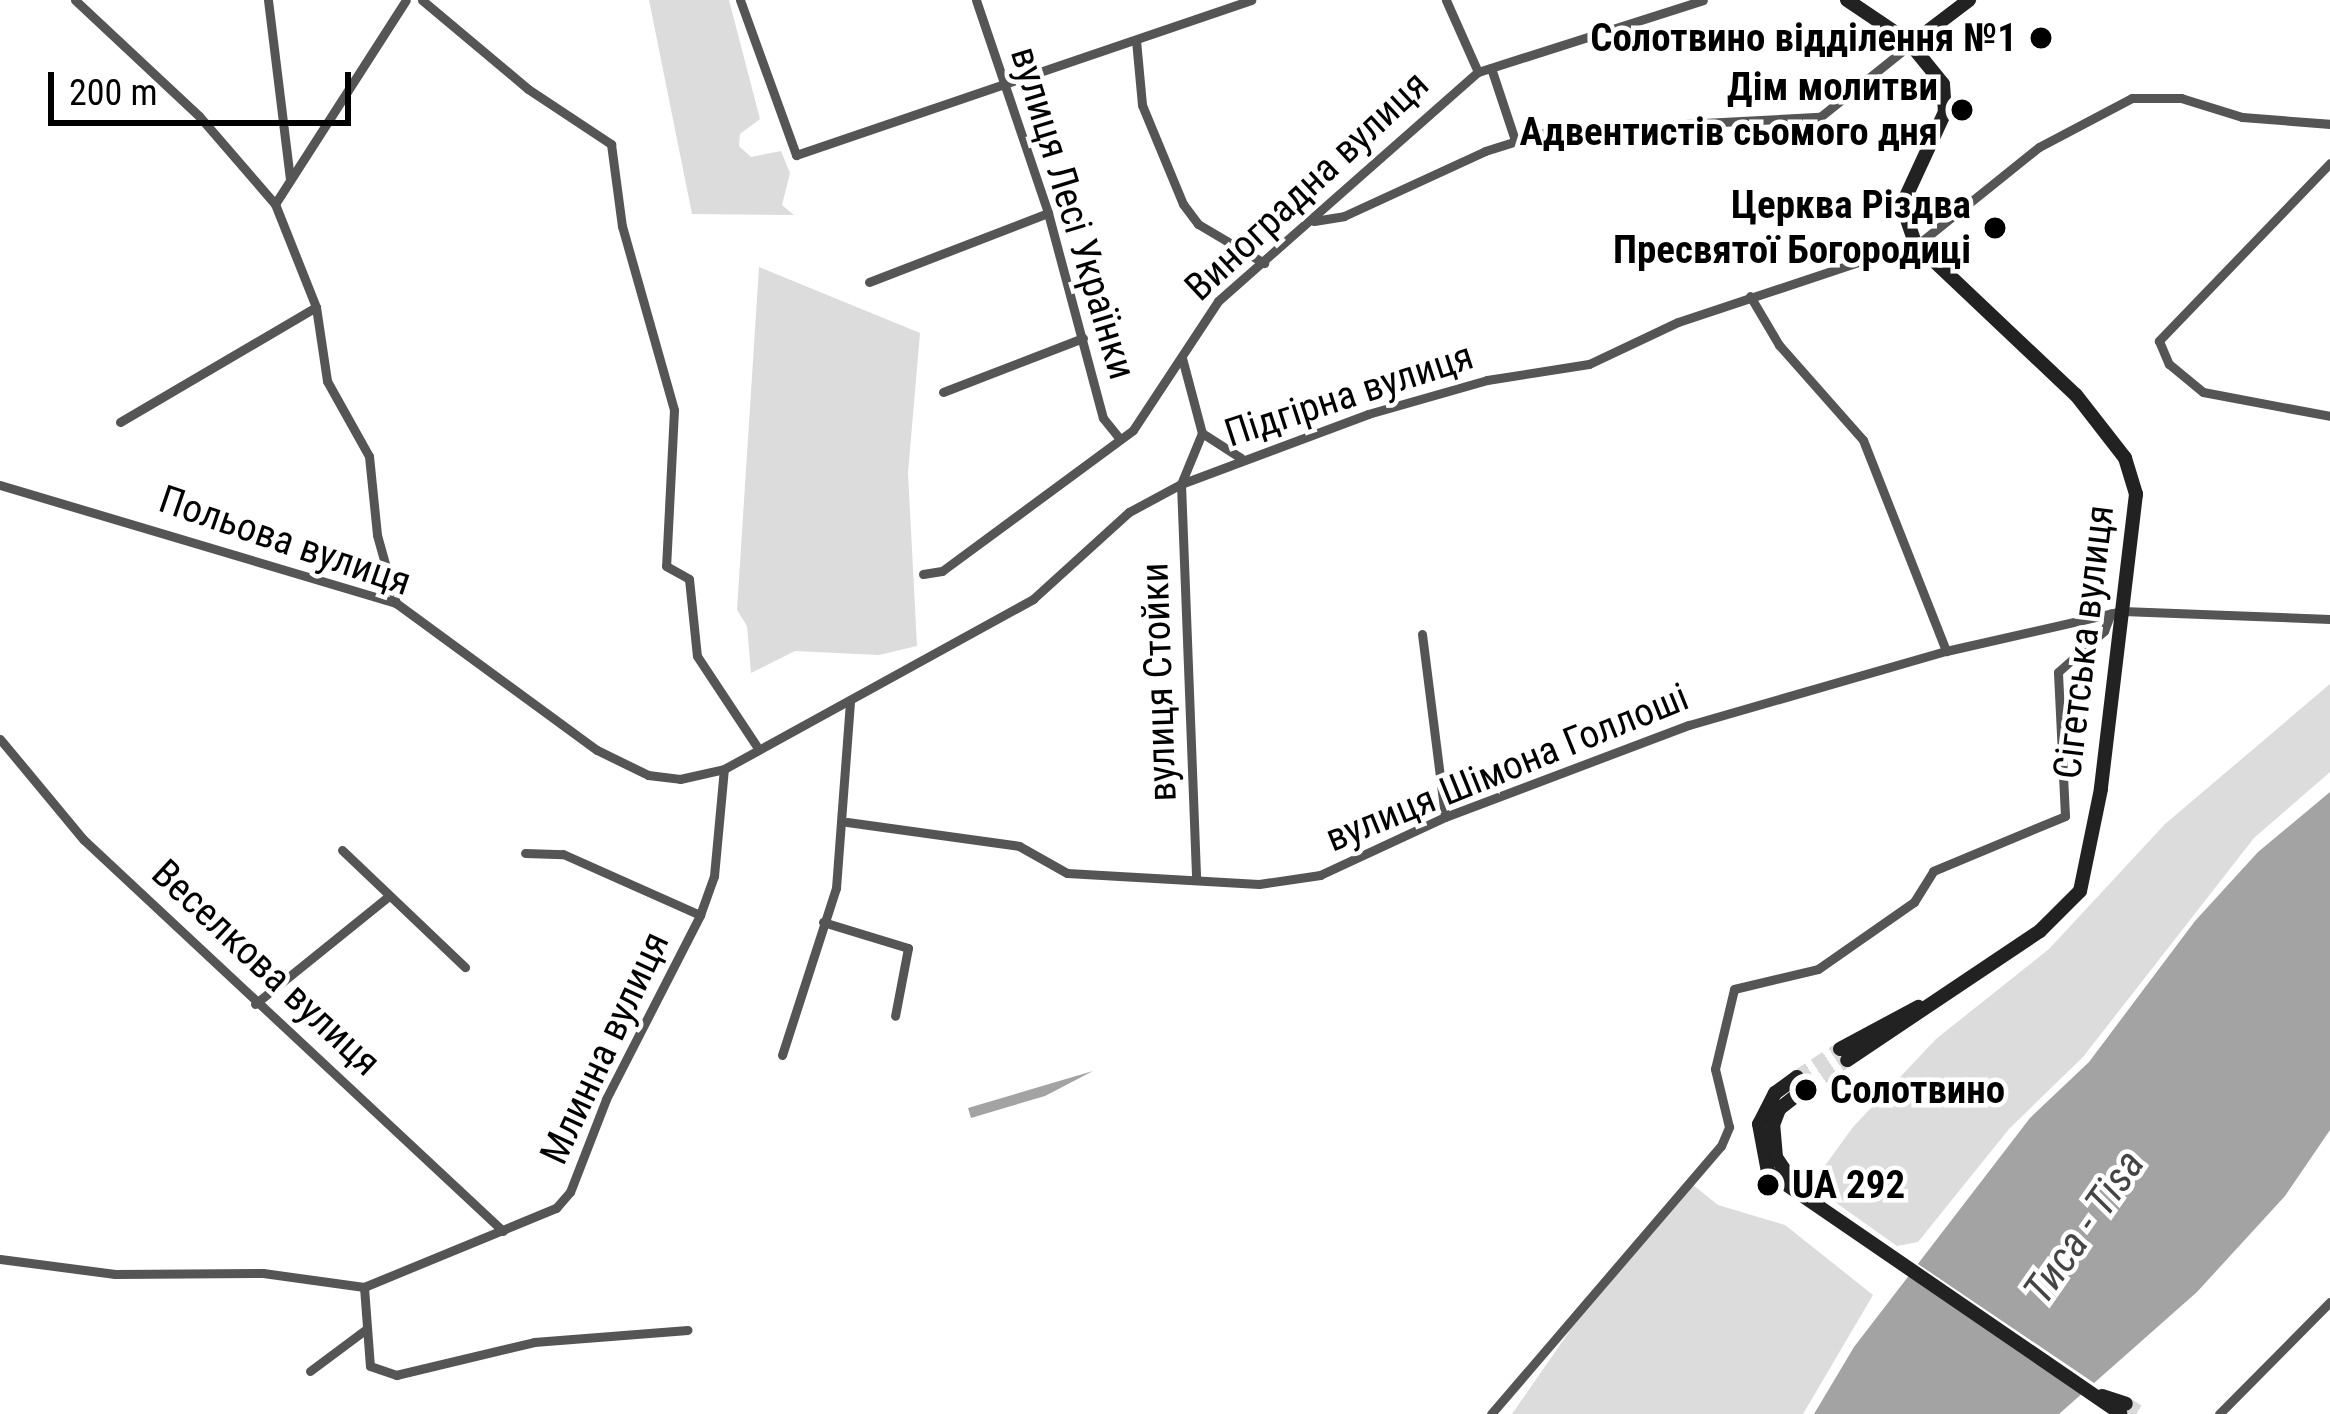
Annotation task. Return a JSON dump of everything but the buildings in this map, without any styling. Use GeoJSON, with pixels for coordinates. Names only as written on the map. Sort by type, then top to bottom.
{"type":"FeatureCollection","features":[{"type":"Feature","properties":{"kind":"street"},"geometry":{"type":"LineString","coordinates":[[75,0],[199,116],[274,204],[316,307],[327,381],[369,455],[377,535],[396,603]]}},
{"type":"Feature","properties":{"kind":"street"},"geometry":{"type":"LineString","coordinates":[[268,0],[290,180]]}},
{"type":"Feature","properties":{"kind":"street"},"geometry":{"type":"LineString","coordinates":[[274,204],[406,0]]}},
{"type":"Feature","properties":{"kind":"street"},"geometry":{"type":"LineString","coordinates":[[422,0],[528,89],[611,144],[622,226],[674,410],[667,566],[689,579],[697,656],[756,745]]}},
{"type":"Feature","properties":{"kind":"street"},"geometry":{"type":"LineString","coordinates":[[740,0],[796,155],[1251,0]]}},
{"type":"Feature","properties":{"kind":"street","name":"вулиця Лесі Українки"},"geometry":{"type":"LineString","coordinates":[[976,0],[1048,213],[1103,418],[1120,439]]}},
{"type":"Feature","properties":{"kind":"street","name":"Виноградна вулиця"},"geometry":{"type":"LineString","coordinates":[[922,574],[942,571],[1120,439],[1182,358],[1218,301],[1478,72],[1446,0]]}},
{"type":"Feature","properties":{"kind":"street"},"geometry":{"type":"LineString","coordinates":[[1478,72],[1703,0]]}},
{"type":"Feature","properties":{"kind":"street"},"geometry":{"type":"LineString","coordinates":[[1846,0],[1911,44],[1936,71],[1946,97],[1902,205],[1916,244],[2039,147],[2132,98],[2156,95],[2242,117],[2330,124]]}},
{"type":"Feature","properties":{"kind":"street"},"geometry":{"type":"LineString","coordinates":[[1314,221],[1344,216],[1515,140],[1550,131],[1820,117],[1969,0]]}},
{"type":"Feature","properties":{"kind":"street"},"geometry":{"type":"LineString","coordinates":[[1136,40],[1142,105],[1184,204],[1198,224],[1264,263]]}},
{"type":"Feature","properties":{"kind":"street"},"geometry":{"type":"LineString","coordinates":[[1491,68],[1515,140]]}},
{"type":"Feature","properties":{"kind":"street"},"geometry":{"type":"LineString","coordinates":[[2330,163],[2159,341],[2169,364],[2203,392],[2330,416]]}},
{"type":"Feature","properties":{"kind":"street"},"geometry":{"type":"LineString","coordinates":[[869,282],[1048,213]]}},
{"type":"Feature","properties":{"kind":"street","name":"Підгірна вулиця"},"geometry":{"type":"LineString","coordinates":[[850,701],[856,690],[1033,599],[1130,512],[1241,458],[1487,380],[1589,364],[1750,296],[1916,244]]}},
{"type":"Feature","properties":{"kind":"street","name":"Сігетська вулиця"},"geometry":{"type":"LineString","coordinates":[[1844,1054],[1892,1015],[1934,1003],[2040,931],[2080,891],[2136,494],[2125,458],[2060,379],[1916,244]]}},
{"type":"Feature","properties":{"kind":"street"},"geometry":{"type":"LineString","coordinates":[[1750,296],[1779,345],[1846,411],[1863,440],[1932,598],[1946,651]]}},
{"type":"Feature","properties":{"kind":"street"},"geometry":{"type":"LineString","coordinates":[[120,422],[316,307]]}},
{"type":"Feature","properties":{"kind":"street"},"geometry":{"type":"LineString","coordinates":[[943,392],[1083,338]]}},
{"type":"Feature","properties":{"kind":"street","name":"Виноградна вулиця"},"geometry":{"type":"LineString","coordinates":[[1182,358],[1202,433]]}},
{"type":"Feature","properties":{"kind":"street"},"geometry":{"type":"LineString","coordinates":[[1181,484],[1202,433],[1241,458]]}},
{"type":"Feature","properties":{"kind":"street","name":"вулиця Стойки"},"geometry":{"type":"LineString","coordinates":[[1181,484],[1196,878]]}},
{"type":"Feature","properties":{"kind":"street","name":"Польова вулиця"},"geometry":{"type":"LineString","coordinates":[[0,485],[396,603],[597,750],[648,775],[680,779],[724,769],[756,745],[850,701]]}},
{"type":"Feature","properties":{"kind":"street"},"geometry":{"type":"LineString","coordinates":[[1491,1414],[1720,1146],[1729,1127],[1715,1069],[1734,989],[1818,969],[1914,902],[1933,871],[2066,816],[2058,671],[2104,632],[2116,612]]}},
{"type":"Feature","properties":{"kind":"street","name":"вулиця Шімона Голлоші"},"geometry":{"type":"LineString","coordinates":[[847,822],[1019,846],[1067,873],[1259,884],[1320,874],[1445,817],[1690,725],[1946,651],[2001,645],[2116,612],[2330,619]]}},
{"type":"Feature","properties":{"kind":"street"},"geometry":{"type":"LineString","coordinates":[[1422,634],[1445,817]]}},
{"type":"Feature","properties":{"kind":"street"},"geometry":{"type":"LineString","coordinates":[[782,1055],[824,922],[847,822],[850,701]]}},
{"type":"Feature","properties":{"kind":"street","name":"Веселкова вулиця"},"geometry":{"type":"LineString","coordinates":[[0,739],[65,821],[503,1232]]}},
{"type":"Feature","properties":{"kind":"street","name":"Млинна вулиця"},"geometry":{"type":"LineString","coordinates":[[0,1259],[115,1274],[263,1273],[364,1287],[503,1232],[571,1192],[606,1099],[700,915],[714,876],[724,769]]}},
{"type":"Feature","properties":{"kind":"street"},"geometry":{"type":"LineString","coordinates":[[342,850],[465,967]]}},
{"type":"Feature","properties":{"kind":"street"},"geometry":{"type":"LineString","coordinates":[[525,853],[563,854],[700,915]]}},
{"type":"Feature","properties":{"kind":"street"},"geometry":{"type":"LineString","coordinates":[[255,1004],[389,896]]}},
{"type":"Feature","properties":{"kind":"street"},"geometry":{"type":"LineString","coordinates":[[824,922],[908,948],[895,1016]]}},
{"type":"Feature","properties":{"kind":"street"},"geometry":{"type":"LineString","coordinates":[[1801,1083],[1779,1109],[1773,1125],[1776,1157],[1802,1193],[2123,1409]]}},
{"type":"Feature","properties":{"kind":"street"},"geometry":{"type":"LineString","coordinates":[[364,1287],[370,1366],[396,1375],[535,1342],[688,1330]]}},
{"type":"Feature","properties":{"kind":"street"},"geometry":{"type":"LineString","coordinates":[[2219,1414],[2330,1302]]}},
{"type":"Feature","properties":{"kind":"street"},"geometry":{"type":"LineString","coordinates":[[310,1371],[365,1330]]}},
{"type":"Feature","properties":{"kind":"shaded area"},"geometry":{"type":"Polygon","coordinates":[[[649,0],[729,0],[760,119],[740,134],[739,146],[751,157],[781,151],[790,173],[782,205],[794,215],[692,214],[649,0]]]}},
{"type":"Feature","properties":{"kind":"shaded area"},"geometry":{"type":"Polygon","coordinates":[[[759,267],[920,333],[908,473],[917,646],[879,655],[795,651],[751,673],[747,626],[737,610],[759,267]]]}},
{"type":"Feature","properties":{"kind":"shaded area"},"geometry":{"type":"Polygon","coordinates":[[[2330,684],[2330,772],[2254,838],[2083,1057],[2009,1129],[1918,1242],[1897,1246],[1811,1185],[1853,1127],[1936,1039],[2049,949],[2165,824],[2330,684]]]}},
{"type":"Feature","properties":{"kind":"shaded area"},"geometry":{"type":"Polygon","coordinates":[[[1693,1185],[1718,1205],[1785,1225],[1873,1295],[1803,1414],[1512,1414],[1571,1329],[1693,1185]]]}},
{"type":"Feature","properties":{"kind":"water","name":"Тиса - Tisa"},"geometry":{"type":"Polygon","coordinates":[[[2330,792],[2330,1130],[2285,1196],[2197,1292],[2059,1414],[1814,1414],[1854,1347],[2030,1118],[2089,1062],[2195,921],[2258,852],[2330,792]]]}},
{"type":"Feature","properties":{"kind":"water"},"geometry":{"type":"Polygon","coordinates":[[[1093,1071],[1045,1096],[971,1118],[968,1108],[1093,1071]]]}},
{"type":"Feature","properties":{"kind":"pier"},"geometry":{"type":"Polygon","coordinates":[[[1915,1262],[2097,1385],[2092,1391],[1906,1272],[1915,1262]]]}},
{"type":"Feature","properties":{"kind":"tunnel"},"geometry":{"type":"LineString","coordinates":[[1797,1077],[1840,1049]]}},
{"type":"Feature","properties":{"kind":"tunnel"},"geometry":{"type":"LineString","coordinates":[[1805,1089],[1847,1060]]}},
{"type":"Feature","properties":{"kind":"tunnel"},"geometry":{"type":"LineString","coordinates":[[2126,1404],[2142,1414]]}},
{"type":"Feature","properties":{"kind":"place","name":"Солотвино відділення №1"},"geometry":{"type":"Point","coordinates":[2041,38]}},
{"type":"Feature","properties":{"kind":"place","name":"Дім молитви Адвентистів сьомого дня"},"geometry":{"type":"Point","coordinates":[1962,110]}},
{"type":"Feature","properties":{"kind":"place","name":"Церква Різдва Пресвятої Богородиці"},"geometry":{"type":"Point","coordinates":[1995,228]}},
{"type":"Feature","properties":{"kind":"place","name":"Солотвино"},"geometry":{"type":"Point","coordinates":[1806,1090]}},
{"type":"Feature","properties":{"kind":"place","name":"UA 292"},"geometry":{"type":"Point","coordinates":[1768,1185]}}]}
